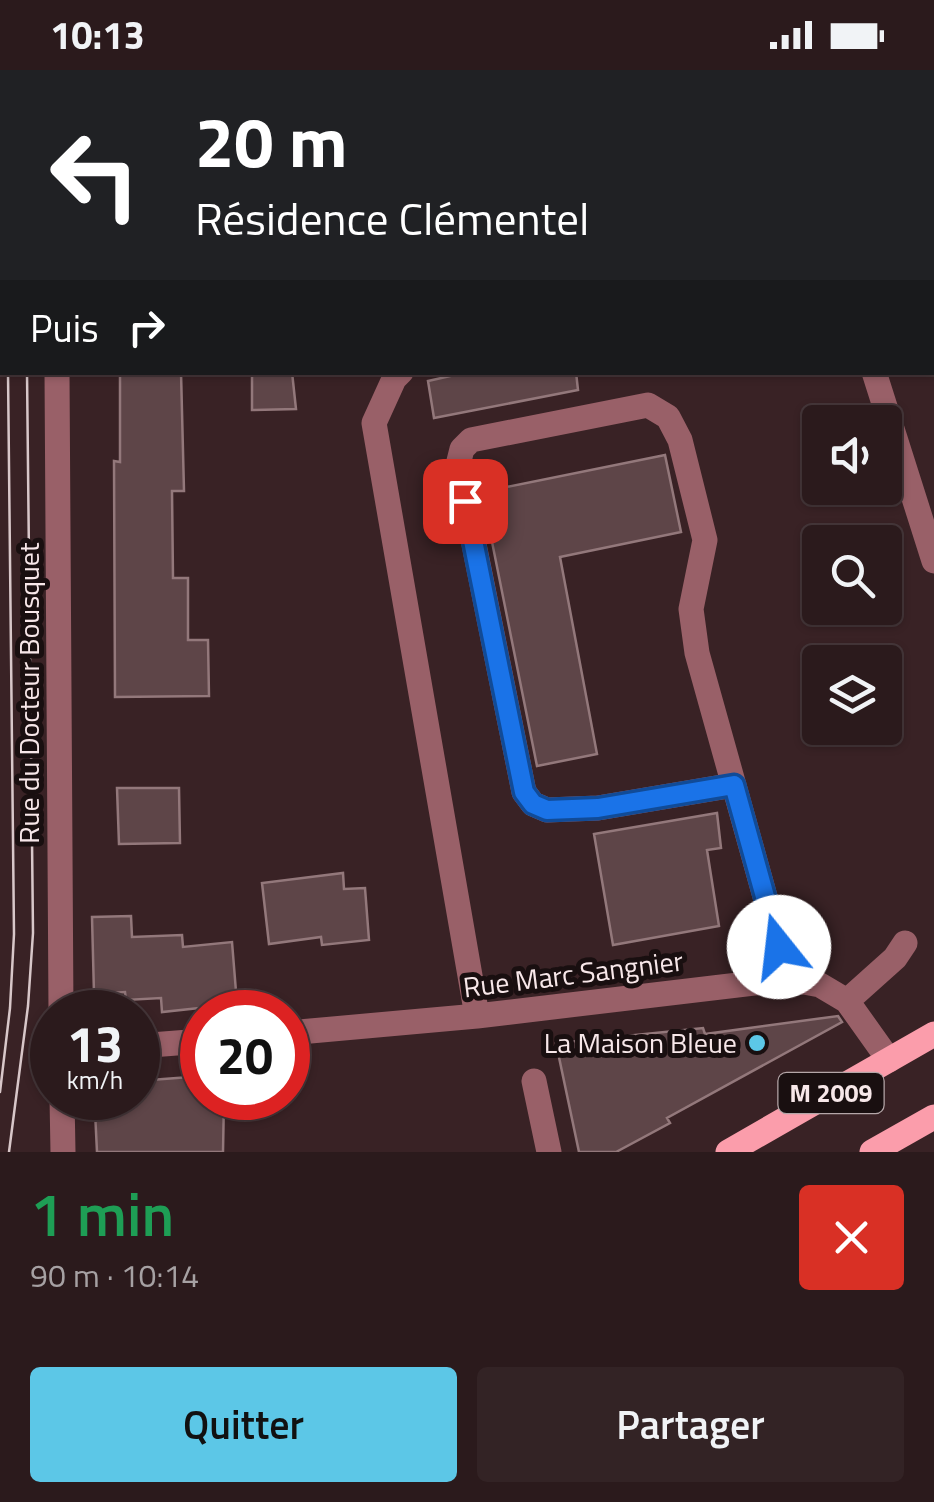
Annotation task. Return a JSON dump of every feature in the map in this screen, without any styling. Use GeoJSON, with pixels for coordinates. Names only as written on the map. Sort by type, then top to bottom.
{"type":"FeatureCollection","features":[{"type":"Feature","properties":{"kind":"main road","name":"M 2009"},"geometry":{"type":"LineString","coordinates":[[728,1152],[934,1034]]}},
{"type":"Feature","properties":{"kind":"main road","name":"M 2009"},"geometry":{"type":"LineString","coordinates":[[872,1152],[934,1117]]}},
{"type":"Feature","properties":{"kind":"street","name":"Rue du Docteur Bousquet"},"geometry":{"type":"LineString","coordinates":[[57,375],[60,990]]}},
{"type":"Feature","properties":{"kind":"street"},"geometry":{"type":"LineString","coordinates":[[398,375],[374,422],[477,1016]]}},
{"type":"Feature","properties":{"kind":"street"},"geometry":{"type":"LineString","coordinates":[[875,375],[934,561]]}},
{"type":"Feature","properties":{"kind":"street"},"geometry":{"type":"LineString","coordinates":[[734,785],[598,808],[547,810],[533,804],[524,792],[458,465],[462,449],[471,440],[648,405],[668,417],[680,440],[705,540],[691,609],[697,653],[734,785],[788,979]]}},
{"type":"Feature","properties":{"kind":"street"},"geometry":{"type":"LineString","coordinates":[[889,1060],[847,1001],[895,958],[904,942]]}},
{"type":"Feature","properties":{"kind":"street","name":"Rue Marc Sangnier"},"geometry":{"type":"LineString","coordinates":[[310,1031],[477,1016],[788,979],[820,984],[847,1001]]}},
{"type":"Feature","properties":{"kind":"street"},"geometry":{"type":"LineString","coordinates":[[534,1081],[549,1152]]}},
{"type":"Feature","properties":{"kind":"street"},"geometry":{"type":"LineString","coordinates":[[62,1120],[63,1152]]}},
{"type":"Feature","properties":{"kind":"building"},"geometry":{"type":"Polygon","coordinates":[[[120,375],[181,375],[184,491],[172,491],[173,578],[188,578],[188,640],[208,640],[209,696],[115,697],[114,461],[120,462],[120,375]]]}},
{"type":"Feature","properties":{"kind":"building"},"geometry":{"type":"Polygon","coordinates":[[[252,375],[292,375],[296,409],[252,410],[252,375]]]}},
{"type":"Feature","properties":{"kind":"building"},"geometry":{"type":"Polygon","coordinates":[[[455,375],[576,375],[578,390],[434,418],[428,381],[455,375]]]}},
{"type":"Feature","properties":{"kind":"building"},"geometry":{"type":"Polygon","coordinates":[[[665,455],[681,532],[560,557],[597,754],[537,766],[482,492],[665,455]]]}},
{"type":"Feature","properties":{"kind":"building"},"geometry":{"type":"Polygon","coordinates":[[[117,788],[179,788],[180,843],[119,844],[117,788]]]}},
{"type":"Feature","properties":{"kind":"building"},"geometry":{"type":"Polygon","coordinates":[[[717,813],[721,848],[707,850],[719,926],[613,945],[594,834],[717,813]]]}},
{"type":"Feature","properties":{"kind":"building"},"geometry":{"type":"Polygon","coordinates":[[[343,873],[344,889],[365,888],[369,940],[322,945],[321,937],[269,944],[262,883],[343,873]]]}},
{"type":"Feature","properties":{"kind":"building"},"geometry":{"type":"Polygon","coordinates":[[[131,916],[132,937],[182,935],[183,947],[232,942],[236,990],[180,990],[180,1010],[162,1012],[160,990],[94,990],[92,917],[131,916]]]}},
{"type":"Feature","properties":{"kind":"building"},"geometry":{"type":"Polygon","coordinates":[[[838,1016],[842,1022],[667,1118],[670,1123],[616,1152],[579,1152],[556,1043],[703,1028],[705,1034],[838,1016]]]}},
{"type":"Feature","properties":{"kind":"building"},"geometry":{"type":"Polygon","coordinates":[[[180,1078],[180,1120],[224,1120],[223,1152],[97,1152],[95,1120],[160,1120],[160,1079],[180,1078]]]}},
{"type":"Feature","properties":{"kind":"tram line"},"geometry":{"type":"LineString","coordinates":[[0,1092],[14,934],[8,375]]}},
{"type":"Feature","properties":{"kind":"tram line"},"geometry":{"type":"LineString","coordinates":[[9,1152],[33,933],[27,375]]}},
{"type":"Feature","properties":{"kind":"place","name":"La Maison Bleue"},"geometry":{"type":"Point","coordinates":[757,1043]}},
{"type":"Feature","properties":{"kind":"route"},"geometry":{"type":"LineString","coordinates":[[465,501],[524,792],[533,804],[547,810],[598,808],[734,785],[779,947]]}}]}
